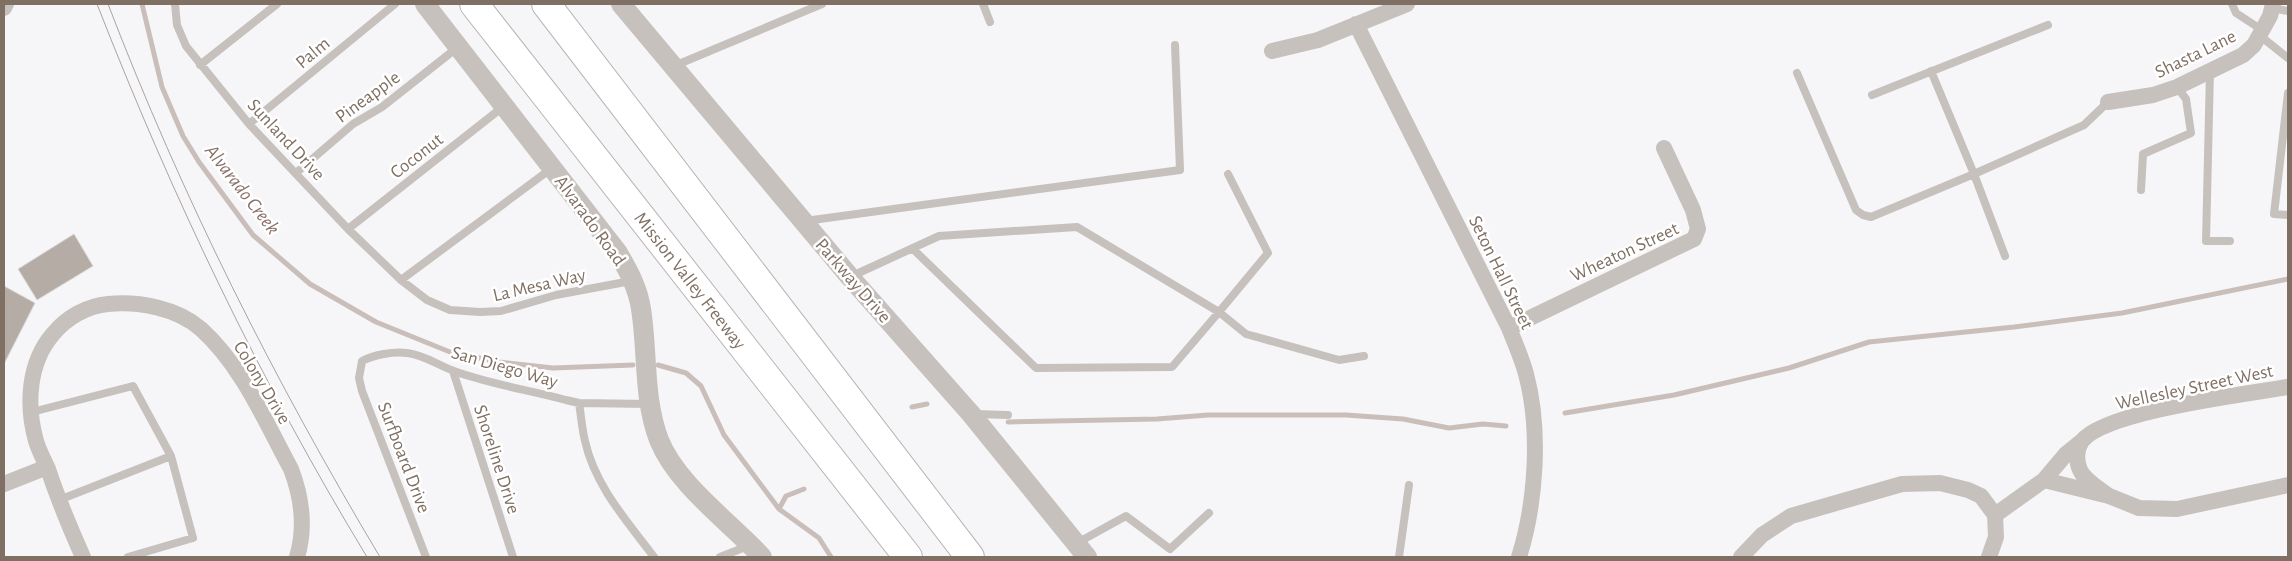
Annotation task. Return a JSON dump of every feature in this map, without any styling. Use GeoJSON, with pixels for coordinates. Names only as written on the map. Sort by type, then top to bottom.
{"type":"FeatureCollection","features":[{"type":"Feature","properties":{"kind":"highway","name":"Mission Valley Freeway"},"geometry":{"type":"LineString","coordinates":[[474,4],[908,557]]}},
{"type":"Feature","properties":{"kind":"highway"},"geometry":{"type":"LineString","coordinates":[[546,4],[970,557]]}},
{"type":"Feature","properties":{"kind":"highway"},"geometry":{"type":"LineString","coordinates":[[871,511],[891,557]]}},
{"type":"Feature","properties":{"kind":"street"},"geometry":{"type":"LineString","coordinates":[[4,8],[6,4]]}},
{"type":"Feature","properties":{"kind":"street","name":"Alvarado Road"},"geometry":{"type":"LineString","coordinates":[[425,4],[618,253],[633,280],[641,308],[649,404],[660,442],[679,472],[756,551]]}},
{"type":"Feature","properties":{"kind":"street","name":"Parkway Drive"},"geometry":{"type":"LineString","coordinates":[[621,4],[850,277],[971,414],[1082,550]]}},
{"type":"Feature","properties":{"kind":"street"},"geometry":{"type":"LineString","coordinates":[[1272,51],[1318,40],[1407,4]]}},
{"type":"Feature","properties":{"kind":"street","name":"Shasta Lane"},"geometry":{"type":"LineString","coordinates":[[2108,102],[2153,95],[2177,87],[2243,55],[2254,45],[2278,7]]}},
{"type":"Feature","properties":{"kind":"street","name":"Seton Hall Street"},"geometry":{"type":"LineString","coordinates":[[1356,24],[1509,328],[1526,374],[1536,452],[1526,536],[1519,557]]}},
{"type":"Feature","properties":{"kind":"street","name":"Wheaton Street"},"geometry":{"type":"LineString","coordinates":[[1509,328],[1694,240],[1698,228],[1693,210],[1664,148]]}},
{"type":"Feature","properties":{"kind":"street","name":"Colony Drive"},"geometry":{"type":"LineString","coordinates":[[83,557],[58,500],[36,440],[31,388],[35,366],[48,340],[68,319],[94,306],[121,303],[152,306],[184,318],[199,327],[218,346],[234,367],[290,469],[300,499],[302,532],[296,557]]}},
{"type":"Feature","properties":{"kind":"street","name":"Wellesley Street West"},"geometry":{"type":"LineString","coordinates":[[1995,515],[2044,480],[2066,454],[2082,440],[2106,425],[2132,415],[2288,387]]}},
{"type":"Feature","properties":{"kind":"street"},"geometry":{"type":"LineString","coordinates":[[2082,440],[2078,451],[2080,469],[2083,475],[2109,496]]}},
{"type":"Feature","properties":{"kind":"street"},"geometry":{"type":"LineString","coordinates":[[4,484],[47,467]]}},
{"type":"Feature","properties":{"kind":"street"},"geometry":{"type":"LineString","coordinates":[[2044,480],[2109,496],[2139,508],[2177,509],[2288,485]]}},
{"type":"Feature","properties":{"kind":"street"},"geometry":{"type":"LineString","coordinates":[[1741,557],[1762,534],[1792,516],[1902,484],[1940,483],[1968,490],[1981,496],[1995,515],[1996,537],[1989,557]]}},
{"type":"Feature","properties":{"kind":"lane","name":"Sunland Drive"},"geometry":{"type":"LineString","coordinates":[[175,4],[181,36],[200,65],[249,124],[348,229],[401,280]]}},
{"type":"Feature","properties":{"kind":"lane"},"geometry":{"type":"LineString","coordinates":[[200,65],[278,4]]}},
{"type":"Feature","properties":{"kind":"lane","name":"Palm"},"geometry":{"type":"LineString","coordinates":[[249,124],[395,4]]}},
{"type":"Feature","properties":{"kind":"lane"},"geometry":{"type":"LineString","coordinates":[[674,66],[822,4]]}},
{"type":"Feature","properties":{"kind":"lane"},"geometry":{"type":"LineString","coordinates":[[983,4],[990,22]]}},
{"type":"Feature","properties":{"kind":"lane"},"geometry":{"type":"LineString","coordinates":[[2232,4],[2236,14],[2261,32],[2288,58]]}},
{"type":"Feature","properties":{"kind":"lane"},"geometry":{"type":"LineString","coordinates":[[1872,95],[2048,25]]}},
{"type":"Feature","properties":{"kind":"lane"},"geometry":{"type":"LineString","coordinates":[[803,221],[1180,170],[1175,45]]}},
{"type":"Feature","properties":{"kind":"lane","name":"Pineapple"},"geometry":{"type":"LineString","coordinates":[[296,173],[353,124],[382,106],[458,47]]}},
{"type":"Feature","properties":{"kind":"lane"},"geometry":{"type":"LineString","coordinates":[[1931,71],[1974,174],[2005,256]]}},
{"type":"Feature","properties":{"kind":"lane"},"geometry":{"type":"LineString","coordinates":[[2210,71],[2206,241],[2230,241]]}},
{"type":"Feature","properties":{"kind":"lane"},"geometry":{"type":"LineString","coordinates":[[1797,72],[1856,210],[1863,215],[1871,217],[2084,125],[2108,102]]}},
{"type":"Feature","properties":{"kind":"lane"},"geometry":{"type":"LineString","coordinates":[[2141,190],[2142,154],[2191,133],[2186,99],[2177,87]]}},
{"type":"Feature","properties":{"kind":"lane"},"geometry":{"type":"LineString","coordinates":[[2288,93],[2274,214],[2288,215]]}},
{"type":"Feature","properties":{"kind":"lane","name":"Coconut"},"geometry":{"type":"LineString","coordinates":[[348,229],[504,106]]}},
{"type":"Feature","properties":{"kind":"lane"},"geometry":{"type":"LineString","coordinates":[[401,280],[552,168]]}},
{"type":"Feature","properties":{"kind":"lane"},"geometry":{"type":"LineString","coordinates":[[913,249],[1036,368],[1172,367],[1268,253],[1228,174]]}},
{"type":"Feature","properties":{"kind":"lane"},"geometry":{"type":"LineString","coordinates":[[850,277],[940,236],[1077,227],[1219,312],[1246,334],[1339,360],[1364,356]]}},
{"type":"Feature","properties":{"kind":"lane","name":"La Mesa Way"},"geometry":{"type":"LineString","coordinates":[[401,280],[438,306],[450,310],[480,312],[501,311],[556,295],[633,280]]}},
{"type":"Feature","properties":{"kind":"lane","name":"San Diego Way"},"geometry":{"type":"LineString","coordinates":[[359,368],[367,358],[395,352],[406,352],[427,358],[453,371],[579,403],[649,404]]}},
{"type":"Feature","properties":{"kind":"lane","name":"Surfboard Drive"},"geometry":{"type":"LineString","coordinates":[[359,368],[362,391],[426,557]]}},
{"type":"Feature","properties":{"kind":"lane","name":"Shoreline Drive"},"geometry":{"type":"LineString","coordinates":[[453,371],[512,557]]}},
{"type":"Feature","properties":{"kind":"lane"},"geometry":{"type":"LineString","coordinates":[[32,412],[133,386],[171,456],[193,538],[128,557]]}},
{"type":"Feature","properties":{"kind":"lane"},"geometry":{"type":"LineString","coordinates":[[579,403],[585,441],[597,475],[616,507],[654,557]]}},
{"type":"Feature","properties":{"kind":"lane"},"geometry":{"type":"LineString","coordinates":[[971,414],[1008,415]]}},
{"type":"Feature","properties":{"kind":"lane"},"geometry":{"type":"LineString","coordinates":[[58,500],[171,456]]}},
{"type":"Feature","properties":{"kind":"lane"},"geometry":{"type":"LineString","coordinates":[[1399,557],[1409,485]]}},
{"type":"Feature","properties":{"kind":"lane"},"geometry":{"type":"LineString","coordinates":[[1082,550],[1126,516],[1170,549],[1209,513]]}},
{"type":"Feature","properties":{"kind":"lane"},"geometry":{"type":"LineString","coordinates":[[720,557],[756,551]]}},
{"type":"Feature","properties":{"kind":"building"},"geometry":{"type":"Polygon","coordinates":[[[74,234],[93,266],[37,300],[18,269],[74,234]]]}},
{"type":"Feature","properties":{"kind":"building"},"geometry":{"type":"Polygon","coordinates":[[[4,286],[35,303],[4,364],[4,286]]]}},
{"type":"Feature","properties":{"kind":"waterway","name":"Alvarado Creek"},"geometry":{"type":"LineString","coordinates":[[142,4],[162,87],[183,136],[199,162],[253,235],[310,284],[376,322],[450,352],[499,362],[553,368],[633,365]]}},
{"type":"Feature","properties":{"kind":"waterway"},"geometry":{"type":"LineString","coordinates":[[1565,413],[1674,395],[1789,368],[1869,342],[2014,327],[2122,313],[2288,279]]}},
{"type":"Feature","properties":{"kind":"waterway","name":"Alvarado Creek"},"geometry":{"type":"LineString","coordinates":[[658,365],[686,373],[701,386],[724,435],[779,509],[819,538],[831,557]]}},
{"type":"Feature","properties":{"kind":"waterway"},"geometry":{"type":"LineString","coordinates":[[912,407],[927,404]]}},
{"type":"Feature","properties":{"kind":"waterway"},"geometry":{"type":"LineString","coordinates":[[1008,422],[1157,419],[1208,415],[1346,415],[1403,419],[1449,428],[1483,424],[1506,426]]}},
{"type":"Feature","properties":{"kind":"waterway"},"geometry":{"type":"LineString","coordinates":[[779,509],[786,496],[804,489]]}},
{"type":"Feature","properties":{"kind":"tram line"},"geometry":{"type":"LineString","coordinates":[[97,4],[156,147],[220,286],[290,423],[367,557]]}},
{"type":"Feature","properties":{"kind":"tram line"},"geometry":{"type":"LineString","coordinates":[[108,4],[167,147],[232,286],[303,423],[380,557]]}}]}
